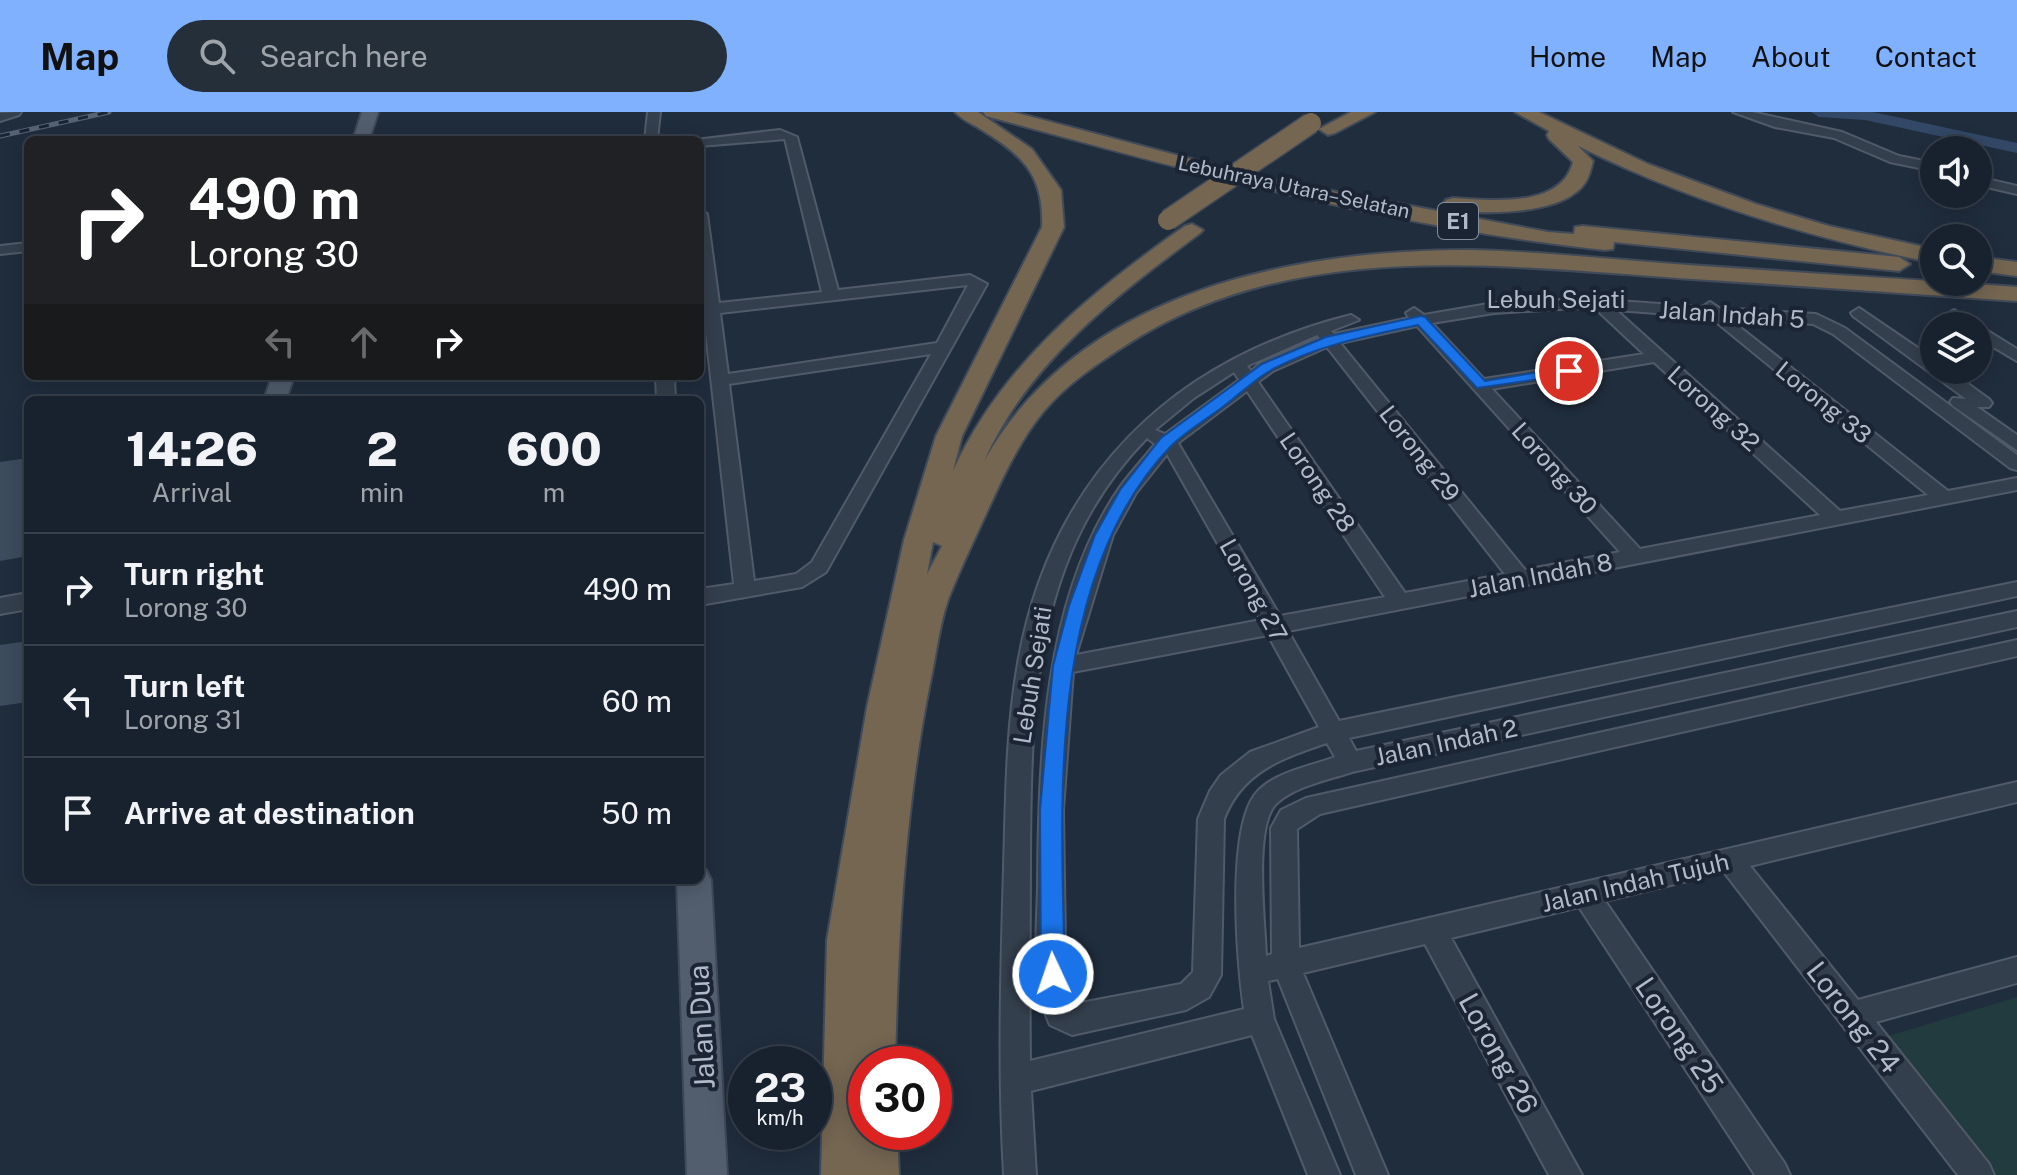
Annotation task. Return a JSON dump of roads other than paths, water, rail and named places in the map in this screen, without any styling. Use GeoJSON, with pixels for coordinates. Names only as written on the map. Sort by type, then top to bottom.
{"type":"FeatureCollection","features":[{"type":"Feature","properties":{"kind":"highway"},"geometry":{"type":"LineString","coordinates":[[844,1175],[847,940],[884,707],[919,540],[949,436],[1053,227],[1052,192],[1030,156],[994,128],[964,112]]}},
{"type":"Feature","properties":{"kind":"highway","name":"Lebuhraya Utara–Selatan"},"geometry":{"type":"LineString","coordinates":[[992,112],[1262,184],[1548,238],[1920,277]]}},
{"type":"Feature","properties":{"kind":"highway","name":"Lebuhraya Utara–Selatan"},"geometry":{"type":"LineString","coordinates":[[1022,112],[1382,198],[1564,231],[1920,267]]}},
{"type":"Feature","properties":{"kind":"highway"},"geometry":{"type":"LineString","coordinates":[[919,540],[987,401],[1025,355],[1092,287],[1195,221],[1325,121],[1366,112]]}},
{"type":"Feature","properties":{"kind":"highway"},"geometry":{"type":"LineString","coordinates":[[1382,198],[1470,205],[1527,203],[1558,194],[1579,179],[1583,161],[1569,145],[1541,126],[1502,112]]}},
{"type":"Feature","properties":{"kind":"highway"},"geometry":{"type":"LineString","coordinates":[[1524,112],[1638,167],[1707,195],[1780,219],[1920,253]]}},
{"type":"Feature","properties":{"kind":"highway"},"geometry":{"type":"LineString","coordinates":[[875,1046],[878,939],[904,729],[947,524],[965,474],[999,407],[1023,374],[1051,344],[1126,276],[1325,121]]}},
{"type":"Feature","properties":{"kind":"highway"},"geometry":{"type":"LineString","coordinates":[[932,602],[1011,437],[1033,407],[1064,377],[1130,329],[1194,299],[1255,279],[1346,262],[1405,257],[1473,257],[2017,294]]}},
{"type":"Feature","properties":{"kind":"highway"},"geometry":{"type":"LineString","coordinates":[[1992,266],[2017,269]]}},
{"type":"Feature","properties":{"kind":"highway"},"geometry":{"type":"LineString","coordinates":[[1992,273],[2017,276]]}},
{"type":"Feature","properties":{"kind":"highway"},"geometry":{"type":"LineString","coordinates":[[1992,284],[2017,286]]}},
{"type":"Feature","properties":{"kind":"highway"},"geometry":{"type":"LineString","coordinates":[[875,1150],[876,1175]]}},
{"type":"Feature","properties":{"kind":"main road"},"geometry":{"type":"LineString","coordinates":[[362,136],[370,112]]}},
{"type":"Feature","properties":{"kind":"main road","name":"Jalan Dua"},"geometry":{"type":"LineString","coordinates":[[694,884],[707,1175]]}},
{"type":"Feature","properties":{"kind":"street"},"geometry":{"type":"LineString","coordinates":[[0,117],[15,112]]}},
{"type":"Feature","properties":{"kind":"street"},"geometry":{"type":"LineString","coordinates":[[651,136],[654,112]]}},
{"type":"Feature","properties":{"kind":"street"},"geometry":{"type":"LineString","coordinates":[[1739,112],[1779,124],[1837,135],[1895,159],[1920,164]]}},
{"type":"Feature","properties":{"kind":"street"},"geometry":{"type":"LineString","coordinates":[[704,142],[780,134],[791,137],[831,295]]}},
{"type":"Feature","properties":{"kind":"street"},"geometry":{"type":"LineString","coordinates":[[1992,184],[2017,190]]}},
{"type":"Feature","properties":{"kind":"street"},"geometry":{"type":"LineString","coordinates":[[0,250],[24,247]]}},
{"type":"Feature","properties":{"kind":"street"},"geometry":{"type":"LineString","coordinates":[[704,249],[745,590]]}},
{"type":"Feature","properties":{"kind":"street"},"geometry":{"type":"LineString","coordinates":[[704,596],[802,580],[819,567],[940,348],[979,284],[975,281],[711,309]]}},
{"type":"Feature","properties":{"kind":"street","name":"Jalan Indah 5"},"geometry":{"type":"LineString","coordinates":[[1333,732],[1263,756],[1230,780],[1217,798],[1211,819],[1207,975],[1199,988],[1186,996],[1072,1021],[1060,1015],[1055,1004],[1051,944],[1051,810],[1062,666],[1078,606],[1103,535],[1128,490],[1167,442],[1267,367],[1325,334],[1415,314],[1595,300],[1710,307],[1816,319],[1839,331],[2017,464]]}},
{"type":"Feature","properties":{"kind":"street","name":"Lorong 32"},"geometry":{"type":"LineString","coordinates":[[1595,300],[1837,519]]}},
{"type":"Feature","properties":{"kind":"street"},"geometry":{"type":"LineString","coordinates":[[1710,307],[1811,310],[1837,319],[1859,329],[2017,444]]}},
{"type":"Feature","properties":{"kind":"street","name":"Lorong 33"},"geometry":{"type":"LineString","coordinates":[[1710,307],[1945,498]]}},
{"type":"Feature","properties":{"kind":"street"},"geometry":{"type":"LineString","coordinates":[[1859,313],[1920,357]]}},
{"type":"Feature","properties":{"kind":"street","name":"Lorong 30"},"geometry":{"type":"LineString","coordinates":[[1415,314],[1636,557]]}},
{"type":"Feature","properties":{"kind":"street","name":"Lebuh Sejati"},"geometry":{"type":"LineString","coordinates":[[1020,1175],[1014,1080],[1020,741],[1029,663],[1045,595],[1070,530],[1101,479],[1144,430],[1191,392],[1266,347],[1325,334]]}},
{"type":"Feature","properties":{"kind":"street","name":"Lorong 29"},"geometry":{"type":"LineString","coordinates":[[1325,334],[1520,579]]}},
{"type":"Feature","properties":{"kind":"street"},"geometry":{"type":"LineString","coordinates":[[1992,340],[2017,356]]}},
{"type":"Feature","properties":{"kind":"street"},"geometry":{"type":"LineString","coordinates":[[720,380],[940,348]]}},
{"type":"Feature","properties":{"kind":"street"},"geometry":{"type":"LineString","coordinates":[[1482,385],[1656,357]]}},
{"type":"Feature","properties":{"kind":"street","name":"Lorong 28"},"geometry":{"type":"LineString","coordinates":[[1237,363],[1400,602]]}},
{"type":"Feature","properties":{"kind":"street"},"geometry":{"type":"LineString","coordinates":[[1957,384],[2017,426]]}},
{"type":"Feature","properties":{"kind":"street","name":"Lorong 27"},"geometry":{"type":"LineString","coordinates":[[1144,430],[1167,442],[1210,509],[1350,762]]}},
{"type":"Feature","properties":{"kind":"street","name":"Jalan Indah 8"},"geometry":{"type":"LineString","coordinates":[[1062,666],[2017,484]]}},
{"type":"Feature","properties":{"kind":"street"},"geometry":{"type":"LineString","coordinates":[[1333,732],[2017,589]]}},
{"type":"Feature","properties":{"kind":"street"},"geometry":{"type":"LineString","coordinates":[[0,606],[24,602]]}},
{"type":"Feature","properties":{"kind":"street","name":"Jalan Indah 2"},"geometry":{"type":"LineString","coordinates":[[1324,1175],[1260,1019],[1252,972],[1251,835],[1257,810],[1268,796],[1286,785],[1350,762],[2017,619]]}},
{"type":"Feature","properties":{"kind":"street","name":"Jalan Indah 2"},"geometry":{"type":"LineString","coordinates":[[1372,1175],[1286,965],[1284,828],[1290,818],[1301,810],[2017,648]]}},
{"type":"Feature","properties":{"kind":"street","name":"Jalan Indah Tujuh"},"geometry":{"type":"LineString","coordinates":[[1252,972],[2017,792]]}},
{"type":"Feature","properties":{"kind":"street","name":"Lorong 24"},"geometry":{"type":"LineString","coordinates":[[1730,860],[1978,1175]]}},
{"type":"Feature","properties":{"kind":"street","name":"Lorong 25"},"geometry":{"type":"LineString","coordinates":[[1585,894],[1774,1175]]}},
{"type":"Feature","properties":{"kind":"street","name":"Lorong 26"},"geometry":{"type":"LineString","coordinates":[[1432,930],[1566,1175]]}},
{"type":"Feature","properties":{"kind":"street"},"geometry":{"type":"LineString","coordinates":[[1852,1015],[2017,970]]}},
{"type":"Feature","properties":{"kind":"street"},"geometry":{"type":"LineString","coordinates":[[1014,1080],[1260,1019]]}},
{"type":"Feature","properties":{"kind":"waterway"},"geometry":{"type":"LineString","coordinates":[[1819,112],[1865,115],[2017,148]]}},
{"type":"Feature","properties":{"kind":"railway"},"geometry":{"type":"LineString","coordinates":[[0,136],[109,112]]}}]}
